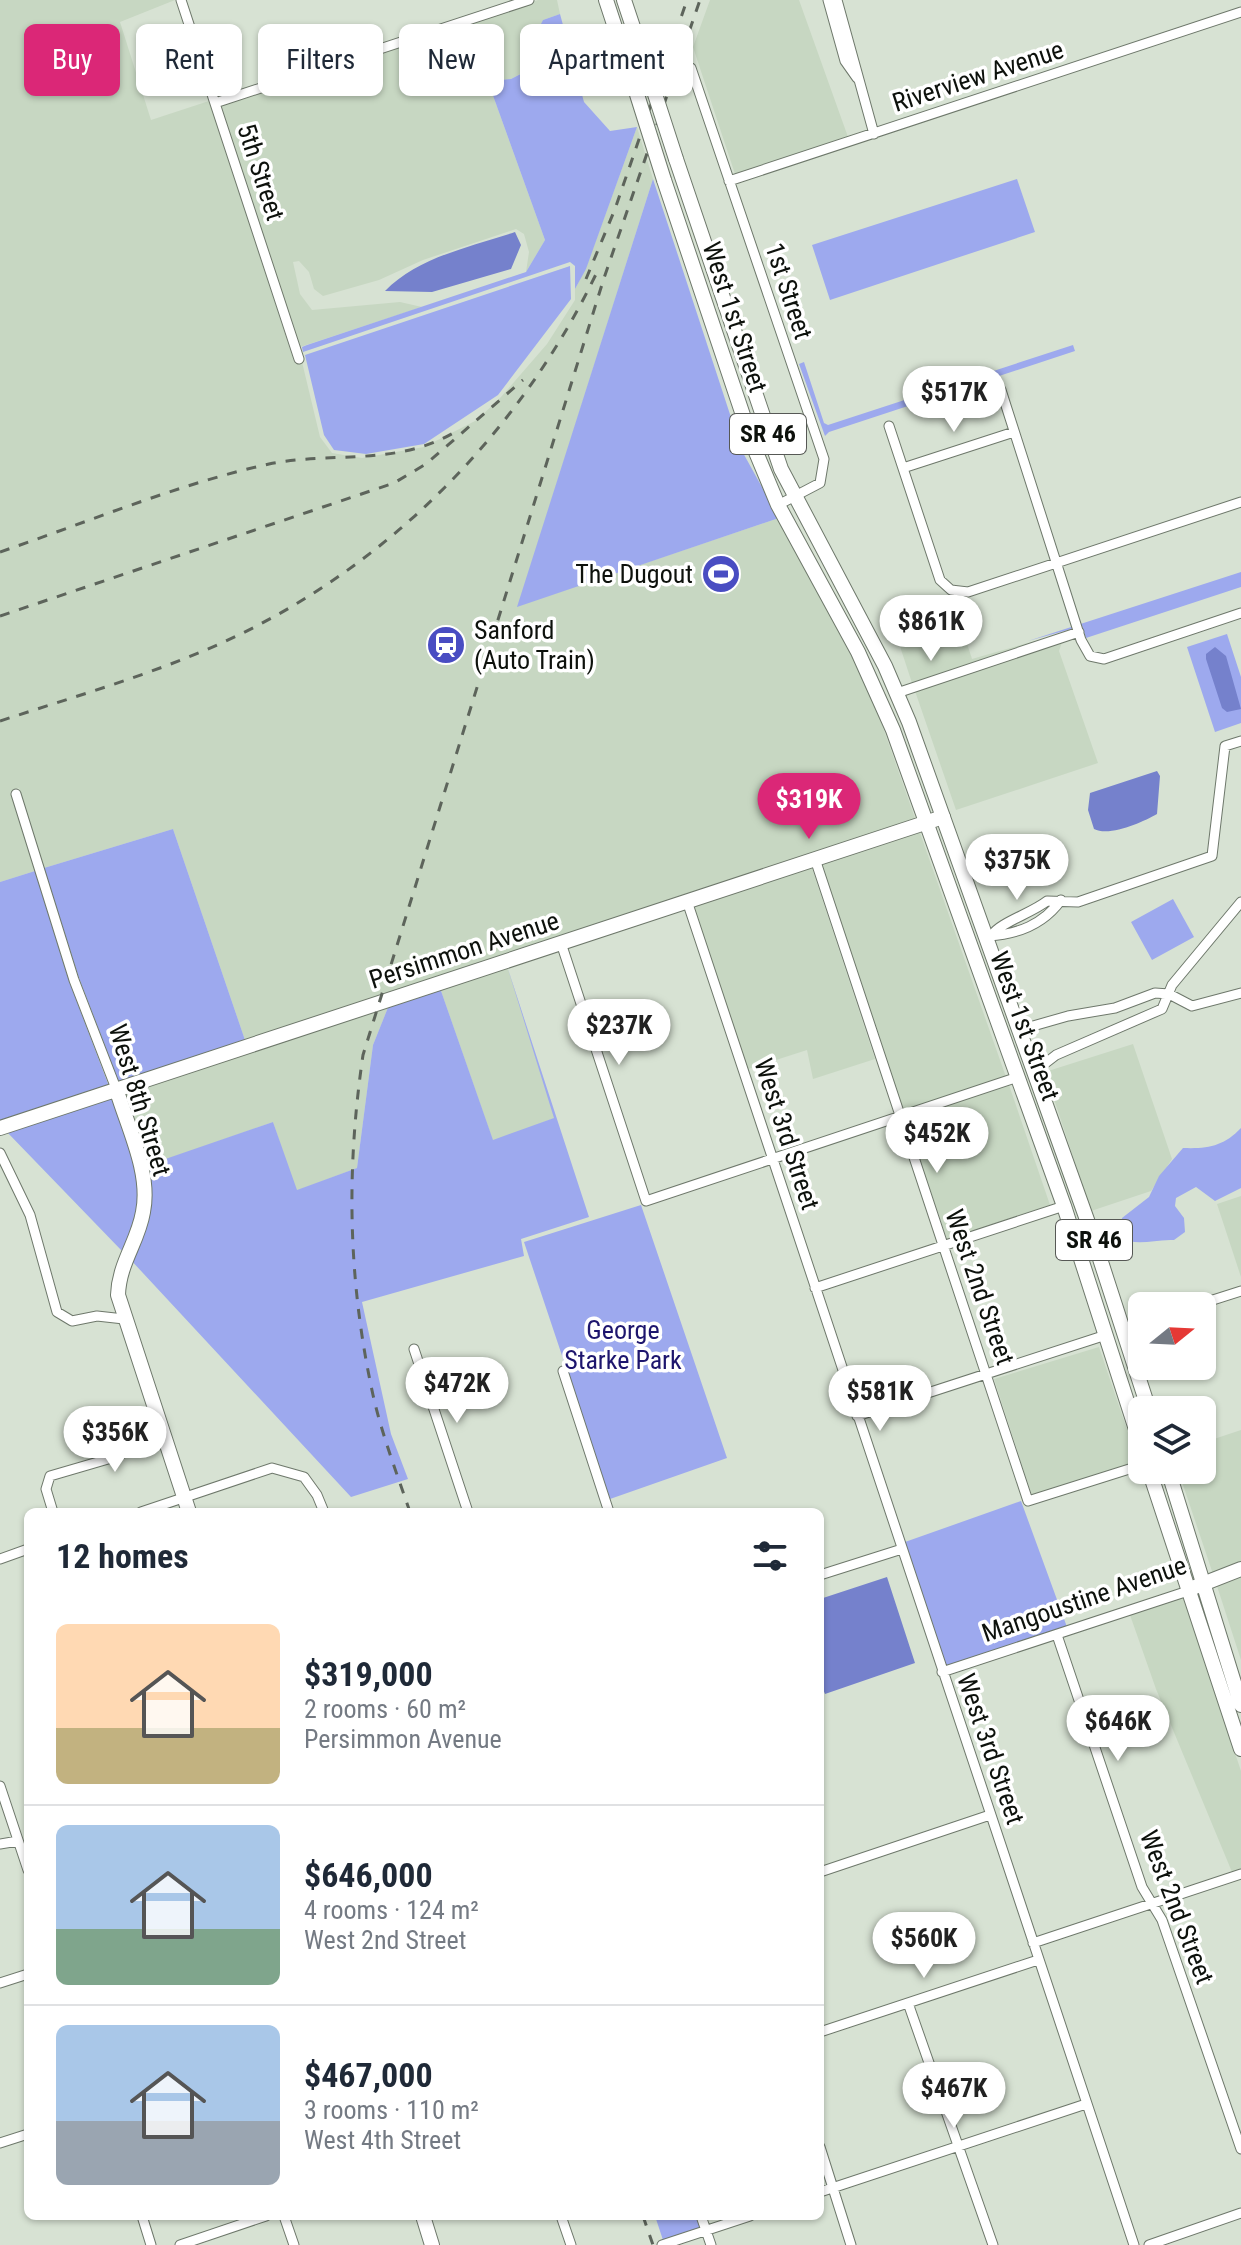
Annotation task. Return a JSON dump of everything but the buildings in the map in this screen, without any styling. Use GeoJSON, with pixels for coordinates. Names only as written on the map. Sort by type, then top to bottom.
{"type":"FeatureCollection","features":[{"type":"Feature","properties":{"kind":"main road","name":"West 1st Street"},"geometry":{"type":"LineString","coordinates":[[606,0],[741,413],[778,505],[873,684],[1064,1206],[1128,1404]]}},
{"type":"Feature","properties":{"kind":"main road","name":"West 1st Street"},"geometry":{"type":"LineString","coordinates":[[624,0],[762,418],[794,498],[897,693],[989,936],[1128,1347]]}},
{"type":"Feature","properties":{"kind":"main road","name":"Persimmon Avenue"},"geometry":{"type":"LineString","coordinates":[[0,1128],[943,817]]}},
{"type":"Feature","properties":{"kind":"main road"},"geometry":{"type":"LineString","coordinates":[[1018,1077],[1031,1085],[1038,1104],[1049,1113]]}},
{"type":"Feature","properties":{"kind":"main road","name":"West 8th Street"},"geometry":{"type":"LineString","coordinates":[[117,1091],[143,1173],[145,1201],[139,1227],[119,1273],[118,1295],[186,1505]]}},
{"type":"Feature","properties":{"kind":"main road"},"geometry":{"type":"LineString","coordinates":[[1085,1271],[1096,1285],[1107,1316],[1122,1329]]}},
{"type":"Feature","properties":{"kind":"main road"},"geometry":{"type":"LineString","coordinates":[[1106,1335],[1118,1343],[1128,1359]]}},
{"type":"Feature","properties":{"kind":"main road"},"geometry":{"type":"LineString","coordinates":[[1154,1484],[1241,1749]]}},
{"type":"Feature","properties":{"kind":"main road"},"geometry":{"type":"LineString","coordinates":[[1172,1484],[1241,1705]]}},
{"type":"Feature","properties":{"kind":"main road","name":"Mangoustine Avenue"},"geometry":{"type":"LineString","coordinates":[[1188,1591],[1241,1569]]}},
{"type":"Feature","properties":{"kind":"main road"},"geometry":{"type":"LineString","coordinates":[[424,2220],[432,2245]]}},
{"type":"Feature","properties":{"kind":"street","name":"5th Street"},"geometry":{"type":"LineString","coordinates":[[181,0],[299,359]]}},
{"type":"Feature","properties":{"kind":"street"},"geometry":{"type":"LineString","coordinates":[[215,103],[529,0]]}},
{"type":"Feature","properties":{"kind":"street"},"geometry":{"type":"LineString","coordinates":[[828,0],[845,61],[857,78]]}},
{"type":"Feature","properties":{"kind":"street"},"geometry":{"type":"LineString","coordinates":[[837,0],[856,58],[857,78],[874,134]]}},
{"type":"Feature","properties":{"kind":"street","name":"Riverview Avenue"},"geometry":{"type":"LineString","coordinates":[[729,181],[1241,12]]}},
{"type":"Feature","properties":{"kind":"street"},"geometry":{"type":"LineString","coordinates":[[833,26],[845,22]]}},
{"type":"Feature","properties":{"kind":"street","name":"1st Street"},"geometry":{"type":"LineString","coordinates":[[693,74],[824,459],[820,483],[778,505]]}},
{"type":"Feature","properties":{"kind":"street"},"geometry":{"type":"LineString","coordinates":[[1001,390],[1079,632],[1090,656],[1104,659],[1241,613]]}},
{"type":"Feature","properties":{"kind":"street"},"geometry":{"type":"LineString","coordinates":[[889,426],[940,580],[951,590],[968,592],[1241,502]]}},
{"type":"Feature","properties":{"kind":"street"},"geometry":{"type":"LineString","coordinates":[[903,468],[1014,432]]}},
{"type":"Feature","properties":{"kind":"street"},"geometry":{"type":"LineString","coordinates":[[897,693],[1079,632]]}},
{"type":"Feature","properties":{"kind":"street"},"geometry":{"type":"LineString","coordinates":[[989,936],[1005,937],[1029,927],[1051,915],[1061,900],[1078,902],[1212,856],[1225,746],[1241,741]]}},
{"type":"Feature","properties":{"kind":"street","name":"West 8th Street"},"geometry":{"type":"LineString","coordinates":[[16,794],[74,980],[117,1091]]}},
{"type":"Feature","properties":{"kind":"street","name":"West 2nd Street"},"geometry":{"type":"LineString","coordinates":[[815,859],[1028,1501],[1128,1469]]}},
{"type":"Feature","properties":{"kind":"street","name":"West 3rd Street"},"geometry":{"type":"LineString","coordinates":[[687,901],[1134,2245]]}},
{"type":"Feature","properties":{"kind":"street"},"geometry":{"type":"LineString","coordinates":[[1034,1072],[1056,1055],[1162,1009],[1172,985],[1241,902]]}},
{"type":"Feature","properties":{"kind":"street"},"geometry":{"type":"LineString","coordinates":[[561,943],[646,1201],[1018,1077]]}},
{"type":"Feature","properties":{"kind":"street"},"geometry":{"type":"LineString","coordinates":[[1019,1030],[1068,1016],[1115,1008],[1155,993],[1169,994],[1192,1006],[1241,993]]}},
{"type":"Feature","properties":{"kind":"street"},"geometry":{"type":"LineString","coordinates":[[0,1153],[30,1215],[57,1312],[72,1321],[97,1316],[124,1319]]}},
{"type":"Feature","properties":{"kind":"street"},"geometry":{"type":"LineString","coordinates":[[815,1288],[1064,1206]]}},
{"type":"Feature","properties":{"kind":"street"},"geometry":{"type":"LineString","coordinates":[[1216,1299],[1241,1291]]}},
{"type":"Feature","properties":{"kind":"street"},"geometry":{"type":"LineString","coordinates":[[1122,1329],[1128,1327]]}},
{"type":"Feature","properties":{"kind":"street"},"geometry":{"type":"LineString","coordinates":[[857,1416],[1106,1335]]}},
{"type":"Feature","properties":{"kind":"street"},"geometry":{"type":"LineString","coordinates":[[414,1349],[467,1508]]}},
{"type":"Feature","properties":{"kind":"street"},"geometry":{"type":"LineString","coordinates":[[563,1371],[608,1508]]}},
{"type":"Feature","properties":{"kind":"street"},"geometry":{"type":"LineString","coordinates":[[52,1508],[46,1481],[50,1476],[115,1457],[162,1433]]}},
{"type":"Feature","properties":{"kind":"street"},"geometry":{"type":"LineString","coordinates":[[186,1505],[272,1468],[304,1477],[322,1508]]}},
{"type":"Feature","properties":{"kind":"street"},"geometry":{"type":"LineString","coordinates":[[824,1574],[902,1549]]}},
{"type":"Feature","properties":{"kind":"street"},"geometry":{"type":"LineString","coordinates":[[0,1559],[24,1550]]}},
{"type":"Feature","properties":{"kind":"street","name":"Mangoustine Avenue"},"geometry":{"type":"LineString","coordinates":[[942,1672],[1188,1591]]}},
{"type":"Feature","properties":{"kind":"street","name":"West 2nd Street"},"geometry":{"type":"LineString","coordinates":[[1057,1635],[1142,1887],[1162,1920],[1241,2149]]}},
{"type":"Feature","properties":{"kind":"street"},"geometry":{"type":"LineString","coordinates":[[0,1786],[24,1858]]}},
{"type":"Feature","properties":{"kind":"street"},"geometry":{"type":"LineString","coordinates":[[824,1871],[990,1815]]}},
{"type":"Feature","properties":{"kind":"street"},"geometry":{"type":"LineString","coordinates":[[0,1844],[18,1841]]}},
{"type":"Feature","properties":{"kind":"street"},"geometry":{"type":"LineString","coordinates":[[1033,1943],[1241,1874]]}},
{"type":"Feature","properties":{"kind":"street"},"geometry":{"type":"LineString","coordinates":[[824,2031],[1038,1960]]}},
{"type":"Feature","properties":{"kind":"street"},"geometry":{"type":"LineString","coordinates":[[0,1983],[24,1975]]}},
{"type":"Feature","properties":{"kind":"street"},"geometry":{"type":"LineString","coordinates":[[908,2003],[993,2245]]}},
{"type":"Feature","properties":{"kind":"street"},"geometry":{"type":"LineString","coordinates":[[824,2191],[1086,2104]]}},
{"type":"Feature","properties":{"kind":"street"},"geometry":{"type":"LineString","coordinates":[[0,2143],[24,2135]]}},
{"type":"Feature","properties":{"kind":"street"},"geometry":{"type":"LineString","coordinates":[[824,2160],[851,2245]]}},
{"type":"Feature","properties":{"kind":"street"},"geometry":{"type":"LineString","coordinates":[[1149,2245],[1241,2213]]}},
{"type":"Feature","properties":{"kind":"street"},"geometry":{"type":"LineString","coordinates":[[143,2220],[151,2245]]}},
{"type":"Feature","properties":{"kind":"street"},"geometry":{"type":"LineString","coordinates":[[180,2245],[254,2220]]}},
{"type":"Feature","properties":{"kind":"street"},"geometry":{"type":"LineString","coordinates":[[285,2220],[294,2245]]}},
{"type":"Feature","properties":{"kind":"street"},"geometry":{"type":"LineString","coordinates":[[562,2220],[571,2245]]}},
{"type":"Feature","properties":{"kind":"street"},"geometry":{"type":"LineString","coordinates":[[702,2220],[711,2245]]}},
{"type":"Feature","properties":{"kind":"street"},"geometry":{"type":"LineString","coordinates":[[662,2245],[738,2220]]}},
{"type":"Feature","properties":{"kind":"shaded area"},"geometry":{"type":"Polygon","coordinates":[[[0,0],[175,0],[120,22],[136,73],[136,96],[143,96],[151,120],[209,101],[295,364],[302,362],[320,437],[332,453],[362,458],[424,447],[477,420],[501,397],[547,344],[575,300],[575,289],[586,268],[637,127],[653,179],[518,606],[779,518],[868,685],[916,821],[246,1043],[173,829],[44,868],[19,788],[10,792],[35,871],[0,882],[0,0]]]}},
{"type":"Feature","properties":{"kind":"shaded area"},"geometry":{"type":"Polygon","coordinates":[[[538,0],[557,0],[560,14],[543,20],[543,24],[520,24],[520,74],[511,79],[504,80],[504,24],[466,24],[538,0]]]}},
{"type":"Feature","properties":{"kind":"shaded area"},"geometry":{"type":"Polygon","coordinates":[[[710,0],[799,0],[848,137],[735,174],[693,47],[710,0]]]}},
{"type":"Feature","properties":{"kind":"shaded area"},"geometry":{"type":"Polygon","coordinates":[[[399,46],[399,96],[493,96],[545,240],[526,272],[529,252],[524,234],[516,229],[423,260],[379,280],[323,296],[314,289],[309,272],[299,261],[293,262],[300,294],[312,310],[400,302],[422,307],[300,347],[221,106],[258,94],[383,96],[383,52],[399,46]]]}},
{"type":"Feature","properties":{"kind":"shaded area"},"geometry":{"type":"Polygon","coordinates":[[[515,232],[521,245],[511,269],[432,292],[385,291],[398,279],[429,261],[515,232]]]}},
{"type":"Feature","properties":{"kind":"shaded area"},"geometry":{"type":"Polygon","coordinates":[[[955,606],[972,659],[1059,634],[912,683],[892,622],[899,623],[955,606]]]}},
{"type":"Feature","properties":{"kind":"shaded area"},"geometry":{"type":"Polygon","coordinates":[[[1062,642],[1059,651],[1098,763],[956,810],[915,691],[1062,642]]]}},
{"type":"Feature","properties":{"kind":"shaded area"},"geometry":{"type":"Polygon","coordinates":[[[1215,647],[1226,656],[1241,709],[1227,712],[1222,708],[1206,659],[1206,654],[1215,647]]]}},
{"type":"Feature","properties":{"kind":"shaded area"},"geometry":{"type":"Polygon","coordinates":[[[1157,771],[1160,776],[1157,814],[1117,830],[1094,829],[1088,810],[1090,793],[1157,771]]]}},
{"type":"Feature","properties":{"kind":"shaded area"},"geometry":{"type":"Polygon","coordinates":[[[919,830],[1006,1077],[903,1111],[821,862],[919,830]]]}},
{"type":"Feature","properties":{"kind":"shaded area"},"geometry":{"type":"Polygon","coordinates":[[[811,865],[875,1059],[813,1079],[807,1050],[748,1069],[693,904],[811,865]]]}},
{"type":"Feature","properties":{"kind":"shaded area"},"geometry":{"type":"Polygon","coordinates":[[[507,966],[555,1118],[493,1141],[440,988],[507,966]]]}},
{"type":"Feature","properties":{"kind":"shaded area"},"geometry":{"type":"Polygon","coordinates":[[[389,1005],[373,1045],[357,1168],[296,1191],[273,1122],[148,1166],[123,1094],[389,1005]]]}},
{"type":"Feature","properties":{"kind":"shaded area"},"geometry":{"type":"Polygon","coordinates":[[[1133,1044],[1172,1159],[1151,1191],[1091,1211],[1045,1072],[1133,1044]]]}},
{"type":"Feature","properties":{"kind":"shaded area"},"geometry":{"type":"Polygon","coordinates":[[[1009,1085],[1050,1205],[947,1239],[906,1120],[1009,1085]]]}},
{"type":"Feature","properties":{"kind":"shaded area"},"geometry":{"type":"Polygon","coordinates":[[[1241,1196],[1241,1277],[1217,1204],[1241,1196]]]}},
{"type":"Feature","properties":{"kind":"shaded area"},"geometry":{"type":"Polygon","coordinates":[[[1099,1347],[1128,1433],[1128,1465],[1032,1496],[994,1379],[1099,1347]]]}},
{"type":"Feature","properties":{"kind":"shaded area"},"geometry":{"type":"Polygon","coordinates":[[[1241,1430],[1241,1564],[1213,1574],[1183,1484],[1216,1484],[1216,1438],[1241,1430]]]}},
{"type":"Feature","properties":{"kind":"shaded area"},"geometry":{"type":"Polygon","coordinates":[[[1241,1574],[1241,1660],[1216,1583],[1241,1574]]]}},
{"type":"Feature","properties":{"kind":"shaded area"},"geometry":{"type":"Polygon","coordinates":[[[887,1577],[915,1663],[825,1694],[824,1598],[887,1577]]]}},
{"type":"Feature","properties":{"kind":"shaded area"},"geometry":{"type":"Polygon","coordinates":[[[1183,1597],[1241,1771],[1241,1869],[1232,1872],[1156,1689],[1130,1615],[1183,1597]]]}},
{"type":"Feature","properties":{"kind":"green space"},"geometry":{"type":"Polygon","coordinates":[[[560,14],[563,24],[541,24],[543,20],[560,14]]]}},
{"type":"Feature","properties":{"kind":"green space"},"geometry":{"type":"Polygon","coordinates":[[[520,74],[520,96],[582,96],[584,102],[610,131],[637,127],[586,269],[575,289],[575,266],[570,262],[303,352],[302,347],[307,345],[526,272],[545,240],[493,96],[504,96],[504,80],[520,74]]]}},
{"type":"Feature","properties":{"kind":"green space"},"geometry":{"type":"Polygon","coordinates":[[[653,179],[742,451],[779,518],[517,607],[653,179]]]}},
{"type":"Feature","properties":{"kind":"green space"},"geometry":{"type":"Polygon","coordinates":[[[1017,179],[1035,232],[830,300],[812,245],[1017,179]]]}},
{"type":"Feature","properties":{"kind":"green space"},"geometry":{"type":"Polygon","coordinates":[[[570,266],[571,299],[498,395],[424,444],[366,454],[334,450],[324,435],[305,355],[570,266]]]}},
{"type":"Feature","properties":{"kind":"green space"},"geometry":{"type":"Polygon","coordinates":[[[1073,345],[1075,351],[829,432],[825,436],[799,364],[804,362],[824,423],[828,425],[1073,345]]]}},
{"type":"Feature","properties":{"kind":"green space"},"geometry":{"type":"Polygon","coordinates":[[[1241,572],[1241,587],[1086,638],[1082,626],[1028,641],[1241,572]]]}},
{"type":"Feature","properties":{"kind":"green space"},"geometry":{"type":"Polygon","coordinates":[[[1227,634],[1241,677],[1241,723],[1215,732],[1187,647],[1227,634]]]}},
{"type":"Feature","properties":{"kind":"green space"},"geometry":{"type":"Polygon","coordinates":[[[173,829],[246,1043],[120,1085],[79,978],[44,868],[173,829]]]}},
{"type":"Feature","properties":{"kind":"green space"},"geometry":{"type":"Polygon","coordinates":[[[35,871],[69,981],[110,1089],[0,1123],[0,882],[35,871]]]}},
{"type":"Feature","properties":{"kind":"green space"},"geometry":{"type":"Polygon","coordinates":[[[1173,899],[1194,937],[1152,960],[1131,922],[1173,899]]]}},
{"type":"Feature","properties":{"kind":"green space"},"geometry":{"type":"Polygon","coordinates":[[[507,966],[589,1217],[521,1239],[524,1256],[362,1302],[391,1434],[408,1479],[351,1497],[129,1258],[144,1228],[128,1109],[148,1165],[273,1122],[297,1190],[357,1168],[373,1045],[389,1005],[440,988],[493,1140],[554,1118],[507,966]]]}},
{"type":"Feature","properties":{"kind":"green space"},"geometry":{"type":"Polygon","coordinates":[[[113,1097],[138,1175],[138,1213],[122,1251],[6,1131],[113,1097]]]}},
{"type":"Feature","properties":{"kind":"green space"},"geometry":{"type":"Polygon","coordinates":[[[1241,1128],[1241,1188],[1215,1201],[1196,1187],[1176,1198],[1175,1206],[1184,1218],[1185,1232],[1174,1240],[1140,1242],[1120,1238],[1122,1218],[1149,1197],[1159,1176],[1183,1148],[1215,1145],[1241,1128]]]}},
{"type":"Feature","properties":{"kind":"green space","name":"George Starke Park"},"geometry":{"type":"Polygon","coordinates":[[[641,1205],[727,1458],[610,1499],[524,1242],[641,1205]]]}},
{"type":"Feature","properties":{"kind":"green space"},"geometry":{"type":"Polygon","coordinates":[[[1021,1501],[1067,1627],[945,1666],[905,1542],[1021,1501]]]}},
{"type":"Feature","properties":{"kind":"green space"},"geometry":{"type":"Polygon","coordinates":[[[656,2220],[697,2220],[700,2228],[663,2240],[656,2220]]]}},
{"type":"Feature","properties":{"kind":"railway"},"geometry":{"type":"LineString","coordinates":[[586,279],[615,209],[687,0]]}},
{"type":"Feature","properties":{"kind":"railway"},"geometry":{"type":"LineString","coordinates":[[409,1508],[377,1410],[358,1310],[352,1183],[363,1055],[604,278],[700,0]]}},
{"type":"Feature","properties":{"kind":"railway"},"geometry":{"type":"LineString","coordinates":[[0,721],[137,676],[217,645],[278,614],[336,578],[390,537],[441,491],[487,441],[529,387],[566,330],[598,270]]}},
{"type":"Feature","properties":{"kind":"railway"},"geometry":{"type":"LineString","coordinates":[[0,616],[394,483],[426,464],[523,380]]}},
{"type":"Feature","properties":{"kind":"railway"},"geometry":{"type":"LineString","coordinates":[[0,552],[235,472],[293,460],[410,450],[455,432]]}},
{"type":"Feature","properties":{"kind":"railway"},"geometry":{"type":"LineString","coordinates":[[644,2220],[653,2245]]}},
{"type":"Feature","properties":{"kind":"place","name":"The Dugout"},"geometry":{"type":"Point","coordinates":[721,574]}},
{"type":"Feature","properties":{"kind":"place","name":"Sanford (Auto Train)"},"geometry":{"type":"Point","coordinates":[446,645]}}]}
